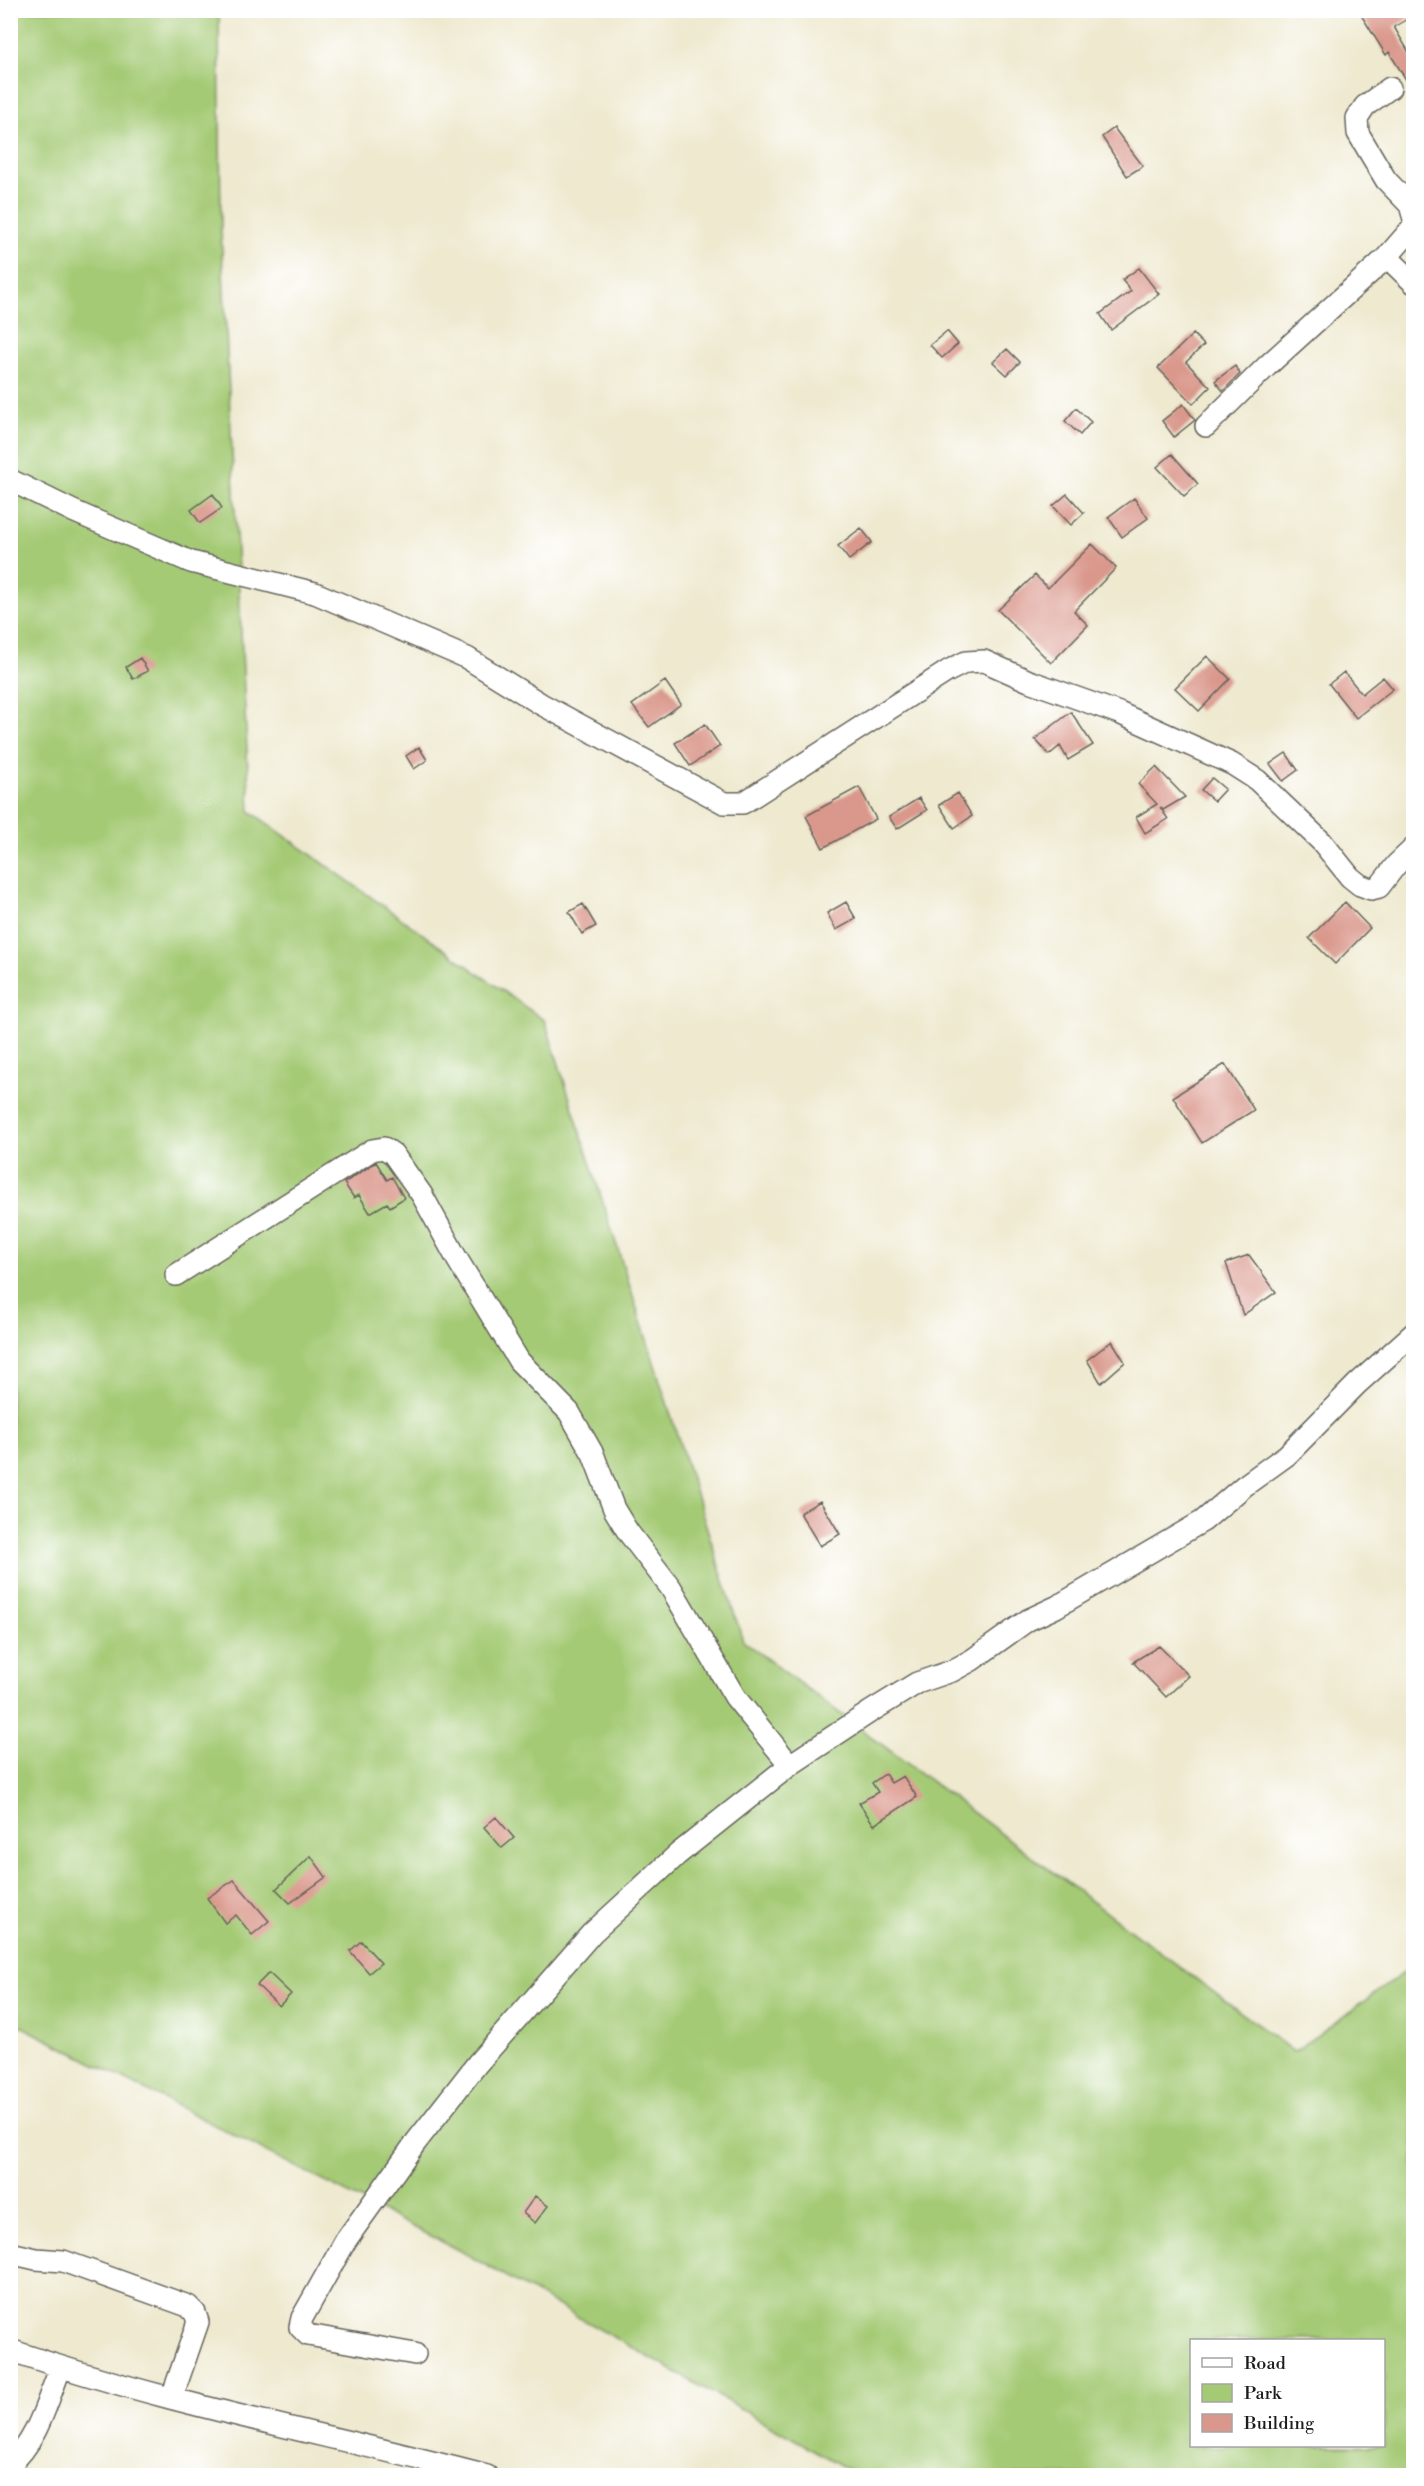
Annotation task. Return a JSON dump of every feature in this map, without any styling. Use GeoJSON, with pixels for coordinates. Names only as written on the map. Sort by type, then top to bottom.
{"type":"FeatureCollection","features":[{"type":"Feature","properties":{"kind":"street"},"geometry":{"type":"LineString","coordinates":[[1390,88],[1365,106],[1357,118],[1358,133],[1386,180],[1410,205],[1413,219]]}},
{"type":"Feature","properties":{"kind":"street"},"geometry":{"type":"LineString","coordinates":[[1206,426],[1267,366],[1387,257],[1413,225]]}},
{"type":"Feature","properties":{"kind":"street"},"geometry":{"type":"LineString","coordinates":[[1387,257],[1413,283]]}},
{"type":"Feature","properties":{"kind":"street"},"geometry":{"type":"LineString","coordinates":[[10,480],[73,511],[191,562],[315,592],[467,658],[541,705],[724,804],[743,803],[948,671],[976,660],[984,661],[1029,681],[1119,713],[1232,764],[1257,780],[1314,834],[1350,877],[1360,885],[1371,889],[1379,887],[1413,848]]}},
{"type":"Feature","properties":{"kind":"street"},"geometry":{"type":"LineString","coordinates":[[176,1275],[372,1150],[384,1148],[393,1154],[422,1195],[457,1259],[519,1361],[569,1412],[593,1454],[614,1509],[628,1532],[671,1588],[735,1697],[790,1766]]}},
{"type":"Feature","properties":{"kind":"street"},"geometry":{"type":"LineString","coordinates":[[415,2354],[314,2337],[303,2332],[300,2327],[302,2318],[346,2240],[416,2142],[477,2064],[592,1933],[678,1854],[790,1766],[917,1683],[952,1671],[1028,1620],[1065,1602],[1203,1521],[1244,1486],[1287,1455],[1357,1384],[1413,1333]]}},
{"type":"Feature","properties":{"kind":"street"},"geometry":{"type":"LineString","coordinates":[[10,2253],[71,2263],[188,2306],[195,2313],[198,2322],[172,2397]]}},
{"type":"Feature","properties":{"kind":"street"},"geometry":{"type":"LineString","coordinates":[[10,2350],[61,2367],[316,2436],[488,2475]]}},
{"type":"Feature","properties":{"kind":"street"},"geometry":{"type":"LineString","coordinates":[[10,2464],[23,2453],[27,2446],[61,2367]]}},
{"type":"Feature","properties":{"kind":"green space"},"geometry":{"type":"Polygon","coordinates":[[[10,11],[219,11],[221,231],[250,811],[545,1021],[743,1641],[1294,2052],[1413,1966],[1413,2475],[858,2475],[466,2254],[11,2021],[10,11]]]}},
{"type":"Feature","properties":{"kind":"building"},"geometry":{"type":"Polygon","coordinates":[[[1358,10],[1413,10],[1413,16],[1394,27],[1413,59],[1413,91],[1389,52],[1386,55],[1358,10]]]}},
{"type":"Feature","properties":{"kind":"building"},"geometry":{"type":"Polygon","coordinates":[[[1114,128],[1143,166],[1127,176],[1102,137],[1114,128]]]}},
{"type":"Feature","properties":{"kind":"building"},"geometry":{"type":"Polygon","coordinates":[[[1139,268],[1159,294],[1111,330],[1100,314],[1131,291],[1122,280],[1139,268]]]}},
{"type":"Feature","properties":{"kind":"building"},"geometry":{"type":"Polygon","coordinates":[[[947,331],[958,344],[942,358],[930,345],[947,331]]]}},
{"type":"Feature","properties":{"kind":"building"},"geometry":{"type":"Polygon","coordinates":[[[1193,334],[1204,345],[1186,362],[1210,387],[1193,404],[1158,368],[1193,334]]]}},
{"type":"Feature","properties":{"kind":"building"},"geometry":{"type":"Polygon","coordinates":[[[1007,349],[1020,362],[1007,375],[993,362],[1007,349]]]}},
{"type":"Feature","properties":{"kind":"building"},"geometry":{"type":"Polygon","coordinates":[[[1235,366],[1240,374],[1223,391],[1215,381],[1235,366]]]}},
{"type":"Feature","properties":{"kind":"building"},"geometry":{"type":"Polygon","coordinates":[[[1183,404],[1195,420],[1174,437],[1162,421],[1183,404]]]}},
{"type":"Feature","properties":{"kind":"building"},"geometry":{"type":"Polygon","coordinates":[[[1076,408],[1091,422],[1080,435],[1065,421],[1076,408]]]}},
{"type":"Feature","properties":{"kind":"building"},"geometry":{"type":"Polygon","coordinates":[[[1172,454],[1198,484],[1184,496],[1157,467],[1172,454]]]}},
{"type":"Feature","properties":{"kind":"building"},"geometry":{"type":"Polygon","coordinates":[[[213,494],[222,508],[200,523],[191,510],[213,494]]]}},
{"type":"Feature","properties":{"kind":"building"},"geometry":{"type":"Polygon","coordinates":[[[1067,494],[1084,513],[1071,525],[1053,506],[1067,494]]]}},
{"type":"Feature","properties":{"kind":"building"},"geometry":{"type":"Polygon","coordinates":[[[1134,498],[1148,518],[1122,537],[1108,517],[1134,498]]]}},
{"type":"Feature","properties":{"kind":"building"},"geometry":{"type":"Polygon","coordinates":[[[861,528],[872,542],[849,560],[838,546],[861,528]]]}},
{"type":"Feature","properties":{"kind":"building"},"geometry":{"type":"Polygon","coordinates":[[[1092,544],[1116,568],[1074,611],[1088,625],[1051,663],[998,610],[1035,575],[1048,588],[1092,544]]]}},
{"type":"Feature","properties":{"kind":"building"},"geometry":{"type":"Polygon","coordinates":[[[1207,656],[1230,679],[1199,711],[1175,688],[1207,656]]]}},
{"type":"Feature","properties":{"kind":"building"},"geometry":{"type":"Polygon","coordinates":[[[140,658],[148,671],[133,679],[126,667],[140,658]]]}},
{"type":"Feature","properties":{"kind":"building"},"geometry":{"type":"Polygon","coordinates":[[[1344,672],[1362,694],[1383,677],[1393,689],[1356,718],[1329,684],[1344,672]]]}},
{"type":"Feature","properties":{"kind":"building"},"geometry":{"type":"Polygon","coordinates":[[[665,681],[681,704],[649,727],[632,705],[665,681]]]}},
{"type":"Feature","properties":{"kind":"building"},"geometry":{"type":"Polygon","coordinates":[[[1071,712],[1093,745],[1068,760],[1060,746],[1049,755],[1035,739],[1071,712]]]}},
{"type":"Feature","properties":{"kind":"building"},"geometry":{"type":"Polygon","coordinates":[[[705,724],[720,746],[690,766],[675,743],[705,724]]]}},
{"type":"Feature","properties":{"kind":"building"},"geometry":{"type":"Polygon","coordinates":[[[419,747],[427,760],[414,769],[406,756],[419,747]]]}},
{"type":"Feature","properties":{"kind":"building"},"geometry":{"type":"Polygon","coordinates":[[[1286,753],[1298,770],[1283,781],[1270,764],[1286,753]]]}},
{"type":"Feature","properties":{"kind":"building"},"geometry":{"type":"Polygon","coordinates":[[[1156,767],[1185,797],[1163,810],[1160,807],[1168,819],[1145,833],[1136,817],[1157,804],[1138,784],[1156,767]]]}},
{"type":"Feature","properties":{"kind":"building"},"geometry":{"type":"Polygon","coordinates":[[[1212,778],[1225,789],[1214,801],[1201,790],[1212,778]]]}},
{"type":"Feature","properties":{"kind":"building"},"geometry":{"type":"Polygon","coordinates":[[[859,787],[876,819],[823,848],[806,816],[859,787]]]}},
{"type":"Feature","properties":{"kind":"building"},"geometry":{"type":"Polygon","coordinates":[[[958,793],[972,816],[954,828],[939,805],[958,793]]]}},
{"type":"Feature","properties":{"kind":"building"},"geometry":{"type":"Polygon","coordinates":[[[919,798],[927,810],[897,829],[889,817],[919,798]]]}},
{"type":"Feature","properties":{"kind":"building"},"geometry":{"type":"Polygon","coordinates":[[[846,902],[856,919],[836,930],[827,913],[846,902]]]}},
{"type":"Feature","properties":{"kind":"building"},"geometry":{"type":"Polygon","coordinates":[[[1345,902],[1370,928],[1335,964],[1309,938],[1345,902]]]}},
{"type":"Feature","properties":{"kind":"building"},"geometry":{"type":"Polygon","coordinates":[[[583,904],[596,926],[582,934],[569,912],[583,904]]]}},
{"type":"Feature","properties":{"kind":"building"},"geometry":{"type":"Polygon","coordinates":[[[1225,1064],[1254,1110],[1202,1143],[1173,1097],[1225,1064]]]}},
{"type":"Feature","properties":{"kind":"building"},"geometry":{"type":"Polygon","coordinates":[[[376,1162],[387,1180],[392,1177],[404,1198],[390,1207],[387,1203],[370,1213],[359,1195],[354,1198],[344,1183],[376,1162]]]}},
{"type":"Feature","properties":{"kind":"building"},"geometry":{"type":"Polygon","coordinates":[[[1249,1255],[1276,1292],[1243,1315],[1226,1263],[1249,1255]]]}},
{"type":"Feature","properties":{"kind":"building"},"geometry":{"type":"Polygon","coordinates":[[[1112,1341],[1125,1362],[1101,1383],[1087,1360],[1112,1341]]]}},
{"type":"Feature","properties":{"kind":"building"},"geometry":{"type":"Polygon","coordinates":[[[820,1501],[840,1534],[820,1546],[800,1513],[820,1501]]]}},
{"type":"Feature","properties":{"kind":"building"},"geometry":{"type":"Polygon","coordinates":[[[1159,1646],[1189,1676],[1166,1697],[1133,1662],[1159,1646]]]}},
{"type":"Feature","properties":{"kind":"building"},"geometry":{"type":"Polygon","coordinates":[[[885,1774],[891,1783],[903,1776],[917,1797],[874,1825],[859,1803],[878,1792],[872,1783],[885,1774]]]}},
{"type":"Feature","properties":{"kind":"building"},"geometry":{"type":"Polygon","coordinates":[[[496,1817],[514,1838],[502,1848],[484,1827],[496,1817]]]}},
{"type":"Feature","properties":{"kind":"building"},"geometry":{"type":"Polygon","coordinates":[[[311,1856],[326,1877],[290,1903],[276,1889],[311,1856]]]}},
{"type":"Feature","properties":{"kind":"building"},"geometry":{"type":"Polygon","coordinates":[[[234,1880],[269,1921],[252,1935],[236,1915],[225,1923],[207,1898],[234,1880]]]}},
{"type":"Feature","properties":{"kind":"building"},"geometry":{"type":"Polygon","coordinates":[[[361,1941],[381,1963],[369,1973],[350,1951],[361,1941]]]}},
{"type":"Feature","properties":{"kind":"building"},"geometry":{"type":"Polygon","coordinates":[[[269,1973],[291,1994],[279,2006],[257,1985],[269,1973]]]}},
{"type":"Feature","properties":{"kind":"building"},"geometry":{"type":"Polygon","coordinates":[[[535,2196],[548,2206],[535,2223],[523,2213],[535,2196]]]}}]}
